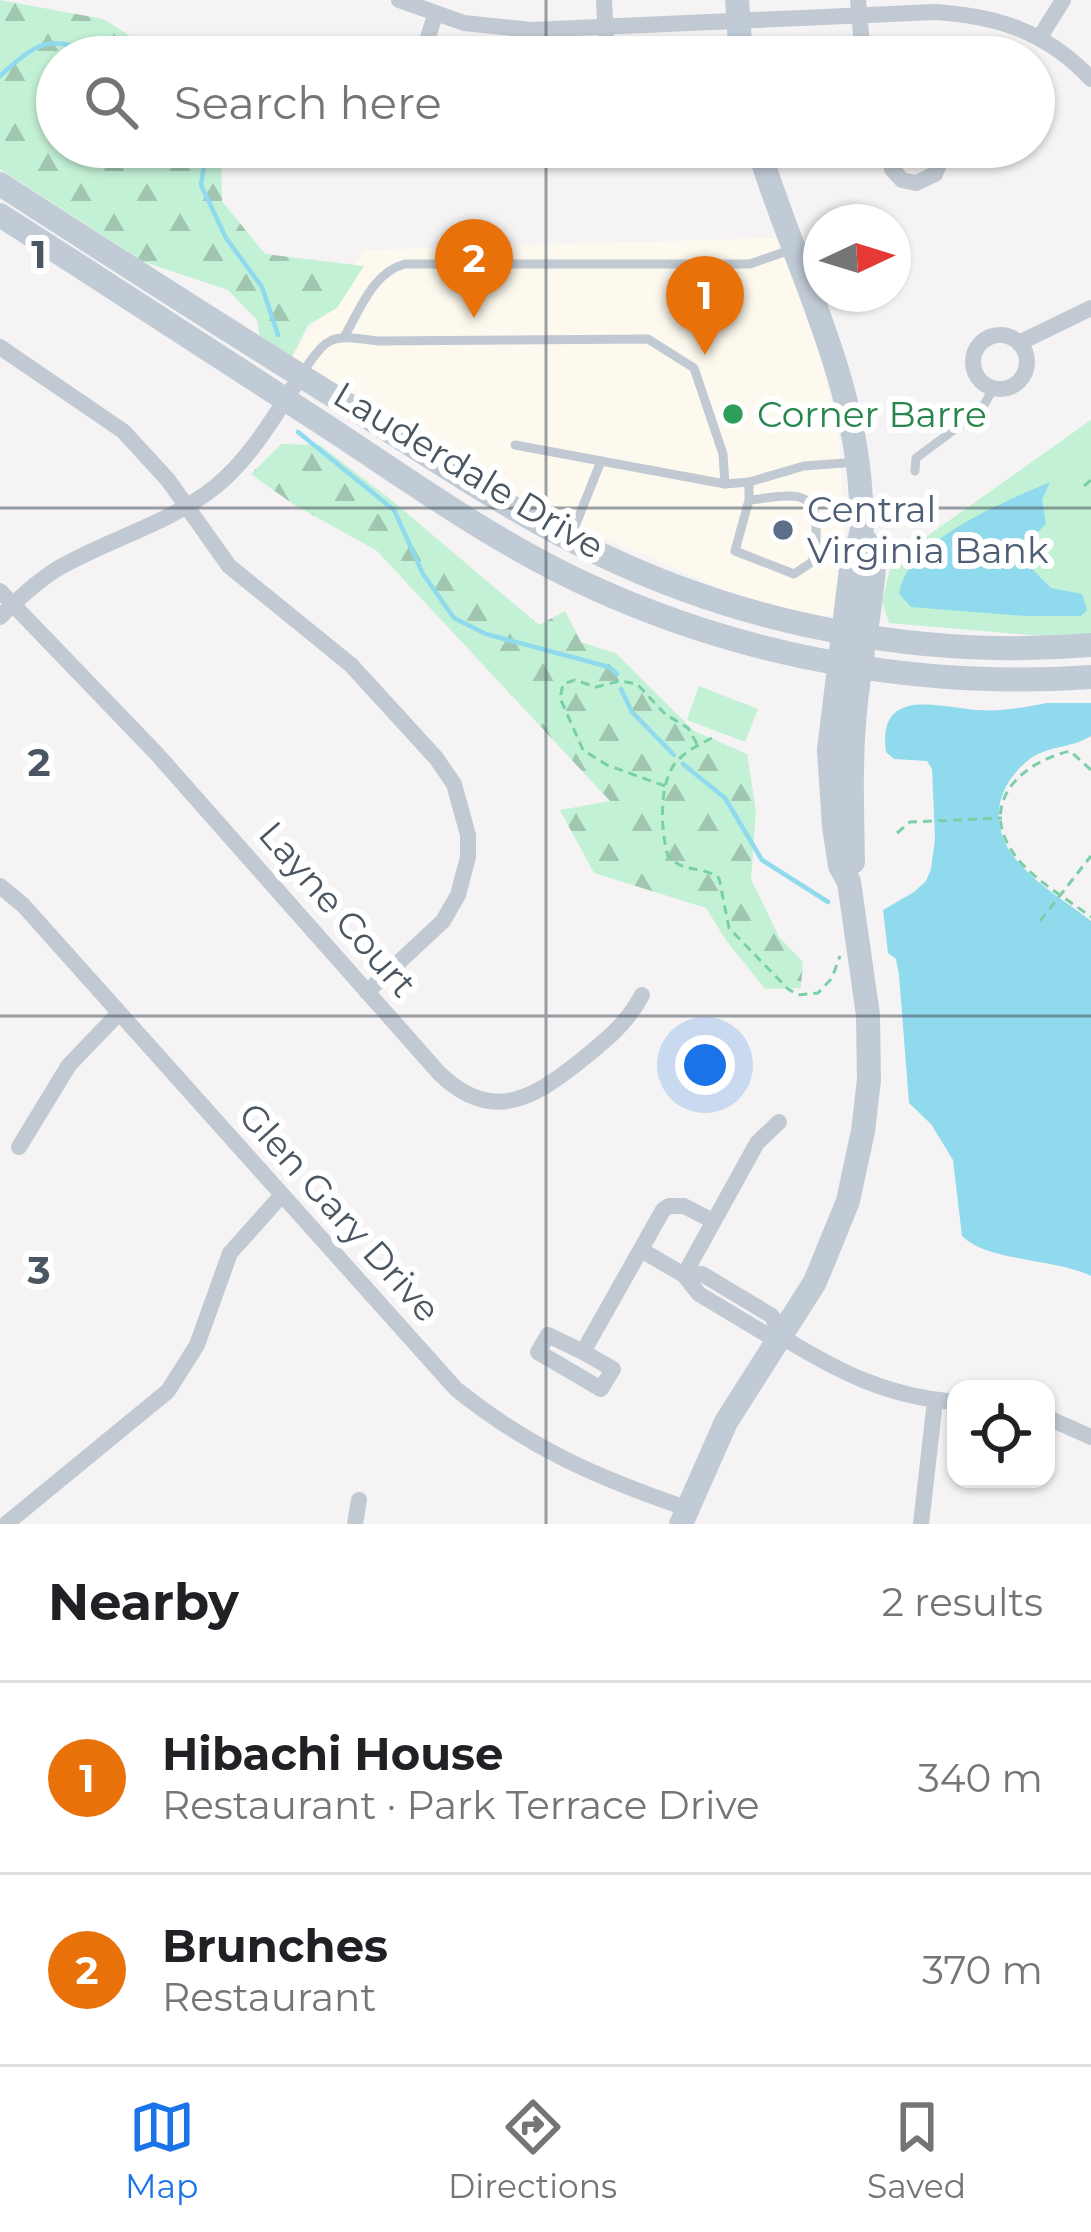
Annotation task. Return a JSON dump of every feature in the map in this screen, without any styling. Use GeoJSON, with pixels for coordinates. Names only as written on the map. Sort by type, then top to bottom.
{"type":"FeatureCollection","features":[{"type":"Feature","properties":{"kind":"main road"},"geometry":{"type":"LineString","coordinates":[[684,1516],[726,1422],[815,1282],[835,1238],[858,1161],[870,1040],[849,882],[853,861],[853,552],[862,538],[859,462],[837,367],[765,168]]}},
{"type":"Feature","properties":{"kind":"main road","name":"Lauderdale Drive"},"geometry":{"type":"LineString","coordinates":[[0,184],[300,376],[569,539],[645,574],[728,604],[855,634],[993,648],[1091,645]]}},
{"type":"Feature","properties":{"kind":"main road","name":"Lauderdale Drive"},"geometry":{"type":"LineString","coordinates":[[0,215],[489,532],[592,588],[705,631],[850,665],[973,679],[1091,677]]}},
{"type":"Feature","properties":{"kind":"street"},"geometry":{"type":"LineString","coordinates":[[399,0],[435,15],[510,29],[606,28],[737,11],[859,8],[970,15],[1037,36]]}},
{"type":"Feature","properties":{"kind":"street"},"geometry":{"type":"LineString","coordinates":[[604,0],[606,36]]}},
{"type":"Feature","properties":{"kind":"street"},"geometry":{"type":"LineString","coordinates":[[1041,36],[1063,0]]}},
{"type":"Feature","properties":{"kind":"street"},"geometry":{"type":"LineString","coordinates":[[428,36],[435,15]]}},
{"type":"Feature","properties":{"kind":"street"},"geometry":{"type":"LineString","coordinates":[[1055,49],[1091,79]]}},
{"type":"Feature","properties":{"kind":"street"},"geometry":{"type":"LineString","coordinates":[[892,168],[902,180],[916,184],[937,168]]}},
{"type":"Feature","properties":{"kind":"street"},"geometry":{"type":"LineString","coordinates":[[1019,343],[1091,308]]}},
{"type":"Feature","properties":{"kind":"street"},"geometry":{"type":"LineString","coordinates":[[1003,335],[1019,343],[1027,359],[1023,376],[1010,387],[993,389],[974,371],[978,345],[1003,335]]}},
{"type":"Feature","properties":{"kind":"street"},"geometry":{"type":"LineString","coordinates":[[0,346],[123,431],[159,468],[229,566],[351,665],[436,758],[459,796],[468,856],[458,895],[443,921],[368,992]]}},
{"type":"Feature","properties":{"kind":"street"},"geometry":{"type":"LineString","coordinates":[[4,604],[60,568],[150,527],[232,472],[300,376]]}},
{"type":"Feature","properties":{"kind":"street","name":"Layne Court"},"geometry":{"type":"LineString","coordinates":[[4,604],[156,753],[449,1083],[496,1102],[525,1099],[545,1089],[619,1029],[642,994]]}},
{"type":"Feature","properties":{"kind":"street","name":"Glen Gary Drive"},"geometry":{"type":"LineString","coordinates":[[0,886],[23,905],[440,1372],[492,1418],[576,1467],[684,1516]]}},
{"type":"Feature","properties":{"kind":"street"},"geometry":{"type":"LineString","coordinates":[[19,1147],[69,1065],[119,1012]]}},
{"type":"Feature","properties":{"kind":"street"},"geometry":{"type":"LineString","coordinates":[[685,1275],[757,1142],[778,1121]]}},
{"type":"Feature","properties":{"kind":"street"},"geometry":{"type":"LineString","coordinates":[[7,1524],[168,1391],[196,1345],[230,1253],[281,1196]]}},
{"type":"Feature","properties":{"kind":"street"},"geometry":{"type":"LineString","coordinates":[[583,1352],[669,1205],[684,1206],[713,1221]]}},
{"type":"Feature","properties":{"kind":"street"},"geometry":{"type":"LineString","coordinates":[[640,1250],[685,1275],[699,1294],[719,1295],[769,1336],[782,1336],[857,1381],[947,1402]]}},
{"type":"Feature","properties":{"kind":"street"},"geometry":{"type":"LineString","coordinates":[[921,1524],[935,1401]]}},
{"type":"Feature","properties":{"kind":"street"},"geometry":{"type":"LineString","coordinates":[[1055,1421],[1091,1437]]}},
{"type":"Feature","properties":{"kind":"street"},"geometry":{"type":"LineString","coordinates":[[355,1524],[359,1500]]}},
{"type":"Feature","properties":{"kind":"lane"},"geometry":{"type":"LineString","coordinates":[[344,338],[379,279],[389,268],[405,264],[750,264],[794,248]]}},
{"type":"Feature","properties":{"kind":"lane"},"geometry":{"type":"LineString","coordinates":[[300,376],[323,342],[344,338],[648,339],[694,368],[722,454],[725,484]]}},
{"type":"Feature","properties":{"kind":"lane"},"geometry":{"type":"LineString","coordinates":[[915,471],[916,458],[981,410],[993,389]]}},
{"type":"Feature","properties":{"kind":"lane"},"geometry":{"type":"LineString","coordinates":[[515,445],[725,484],[804,466],[859,462]]}},
{"type":"Feature","properties":{"kind":"lane"},"geometry":{"type":"LineString","coordinates":[[569,539],[601,461]]}},
{"type":"Feature","properties":{"kind":"lane"},"geometry":{"type":"LineString","coordinates":[[749,482],[749,500],[734,551],[794,574],[812,562],[817,547],[815,509],[806,498],[749,500]]}},
{"type":"Feature","properties":{"kind":"path"},"geometry":{"type":"LineString","coordinates":[[1084,486],[1091,480]]}},
{"type":"Feature","properties":{"kind":"path"},"geometry":{"type":"LineString","coordinates":[[668,787],[607,765],[583,750],[560,698],[563,684],[575,680],[596,687],[620,681],[637,684],[664,714],[688,728],[698,746]]}},
{"type":"Feature","properties":{"kind":"path"},"geometry":{"type":"LineString","coordinates":[[712,738],[671,769],[663,816],[668,856],[683,869],[710,871],[719,878],[729,928],[798,995],[818,993],[832,978],[840,956],[859,945]]}},
{"type":"Feature","properties":{"kind":"path"},"geometry":{"type":"LineString","coordinates":[[1091,770],[1070,751],[1027,767],[1006,796],[1004,818],[1010,848],[1024,866],[1091,917]]}},
{"type":"Feature","properties":{"kind":"path"},"geometry":{"type":"LineString","coordinates":[[897,833],[910,822],[1004,818]]}},
{"type":"Feature","properties":{"kind":"path"},"geometry":{"type":"LineString","coordinates":[[1040,921],[1091,856]]}},
{"type":"Feature","properties":{"kind":"shaded area"},"geometry":{"type":"Polygon","coordinates":[[[784,240],[803,312],[807,312],[820,351],[839,439],[845,535],[841,599],[834,615],[818,617],[736,596],[557,521],[292,356],[365,250],[784,240]]]}},
{"type":"Feature","properties":{"kind":"green space"},"geometry":{"type":"Polygon","coordinates":[[[0,0],[103,19],[130,36],[36,36],[36,168],[221,168],[222,201],[265,254],[364,266],[337,308],[308,325],[292,357],[260,337],[257,320],[228,290],[144,262],[0,169],[0,0]]]}},
{"type":"Feature","properties":{"kind":"green space"},"geometry":{"type":"Polygon","coordinates":[[[1091,420],[1091,633],[1054,637],[889,623],[882,602],[892,561],[1091,420]]]}},
{"type":"Feature","properties":{"kind":"green space"},"geometry":{"type":"Polygon","coordinates":[[[281,444],[320,445],[539,625],[565,611],[581,642],[617,654],[694,731],[747,754],[756,811],[751,879],[779,937],[803,962],[801,988],[765,989],[706,908],[594,873],[560,810],[610,801],[377,551],[293,504],[251,474],[281,444]]]}},
{"type":"Feature","properties":{"kind":"green space"},"geometry":{"type":"Polygon","coordinates":[[[699,686],[758,709],[745,742],[687,720],[699,686]]]}},
{"type":"Feature","properties":{"kind":"water"},"geometry":{"type":"Polygon","coordinates":[[[1050,482],[1042,500],[1046,524],[1030,540],[1030,567],[1051,588],[1082,594],[1087,610],[1081,616],[911,607],[899,594],[919,557],[938,540],[1050,482]]]}},
{"type":"Feature","properties":{"kind":"water"},"geometry":{"type":"Polygon","coordinates":[[[1091,703],[1091,736],[1039,754],[1020,767],[1002,796],[999,823],[1004,841],[1027,872],[1091,921],[1091,1276],[988,1251],[962,1236],[953,1160],[931,1124],[909,1103],[899,975],[896,959],[888,953],[883,910],[926,881],[935,839],[932,769],[927,761],[894,759],[886,752],[891,717],[914,705],[995,710],[1091,703]]]}},
{"type":"Feature","properties":{"kind":"waterway"},"geometry":{"type":"LineString","coordinates":[[0,76],[36,48]]}},
{"type":"Feature","properties":{"kind":"waterway"},"geometry":{"type":"LineString","coordinates":[[204,168],[201,185],[226,238],[262,287],[278,335]]}},
{"type":"Feature","properties":{"kind":"waterway"},"geometry":{"type":"LineString","coordinates":[[298,432],[394,510],[423,574],[454,618],[486,634],[609,667],[617,674]]}},
{"type":"Feature","properties":{"kind":"waterway"},"geometry":{"type":"LineString","coordinates":[[621,689],[632,712],[674,755]]}},
{"type":"Feature","properties":{"kind":"waterway"},"geometry":{"type":"LineString","coordinates":[[683,764],[725,798],[762,860],[828,902]]}},
{"type":"Feature","properties":{"kind":"place","name":"Brunches"},"geometry":{"type":"Point","coordinates":[474,318]}},
{"type":"Feature","properties":{"kind":"place","name":"Hibachi House"},"geometry":{"type":"Point","coordinates":[705,355]}},
{"type":"Feature","properties":{"kind":"place","name":"Corner Barre"},"geometry":{"type":"Point","coordinates":[733,414]}},
{"type":"Feature","properties":{"kind":"place","name":"Central Virginia Bank"},"geometry":{"type":"Point","coordinates":[783,530]}}]}
